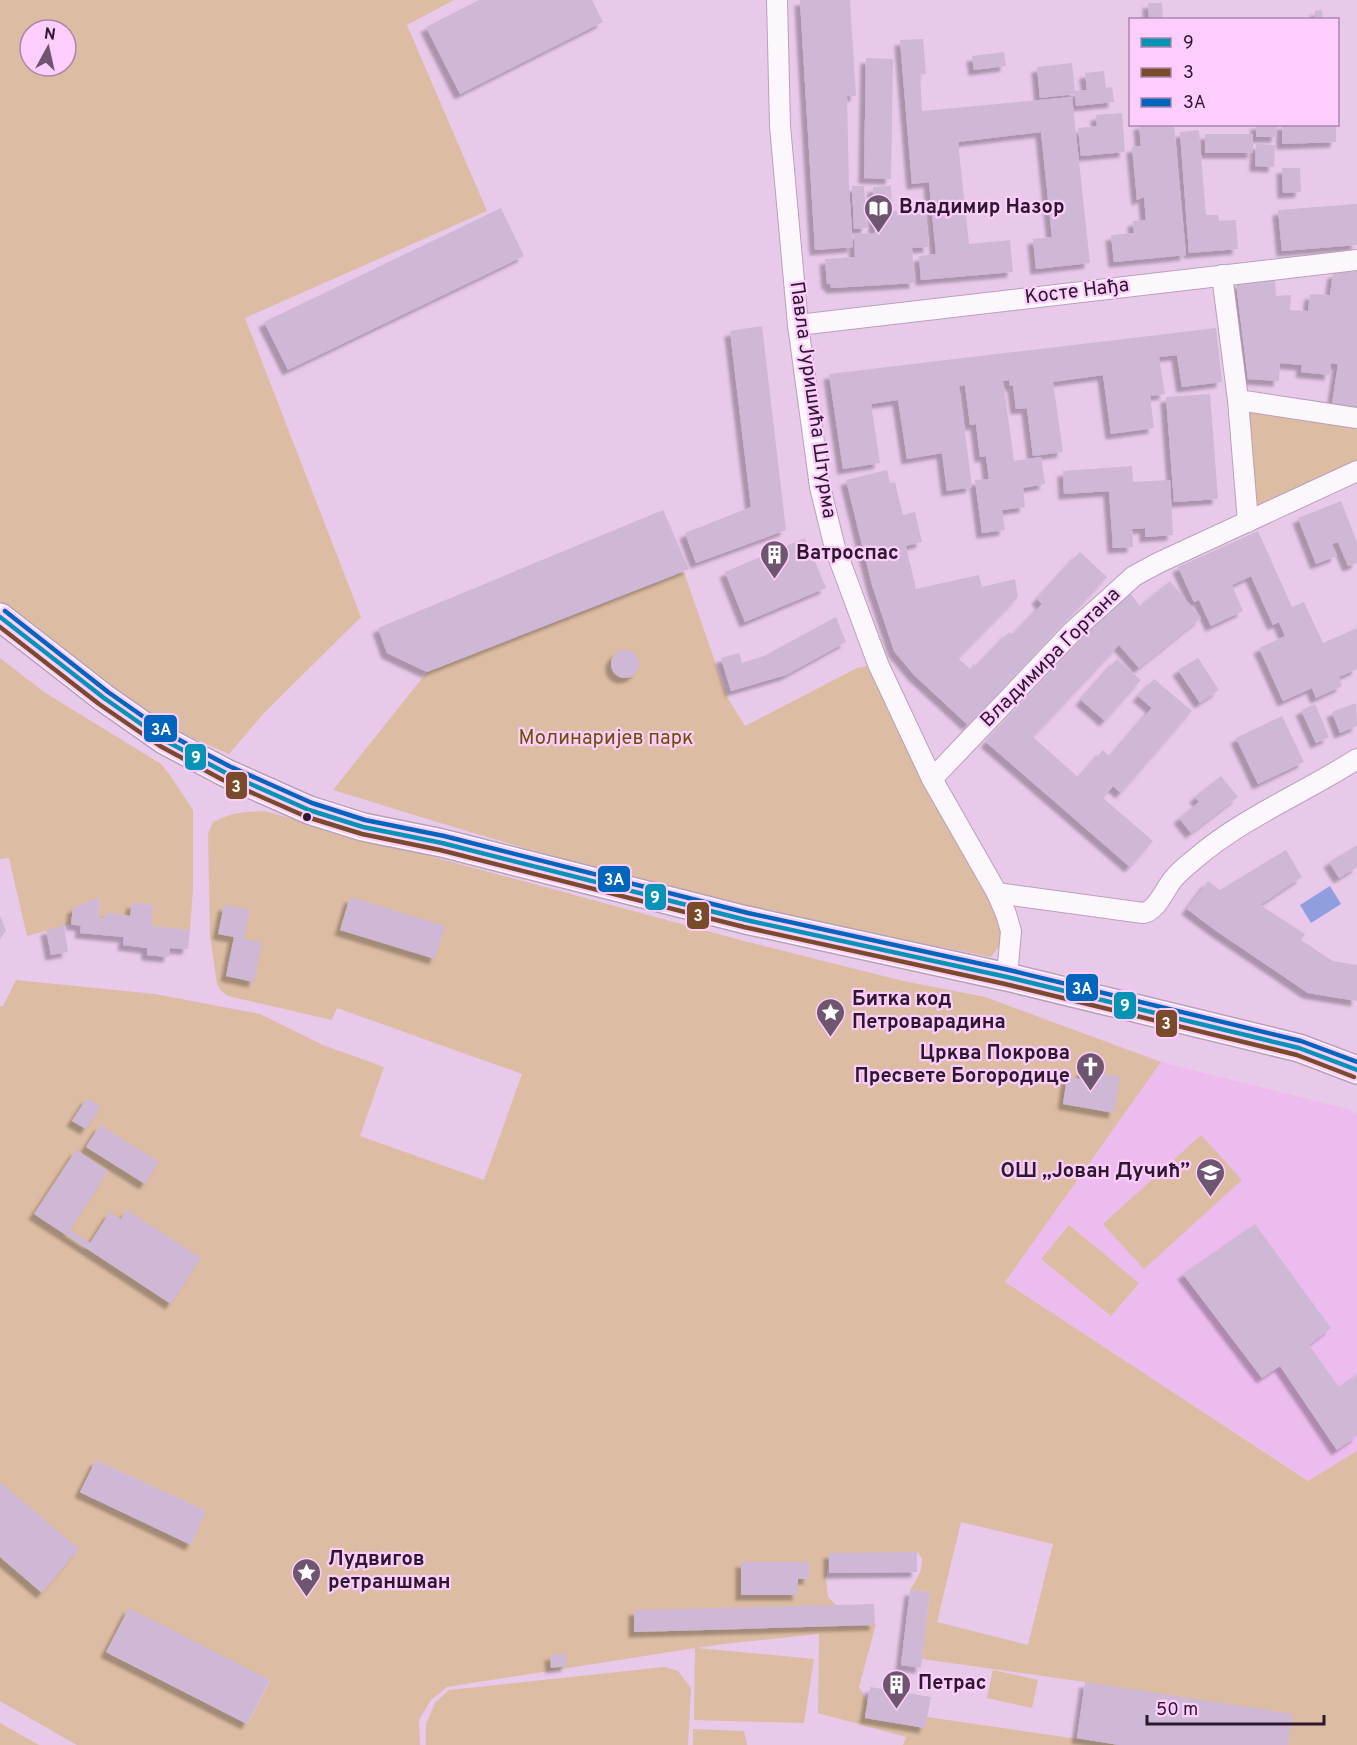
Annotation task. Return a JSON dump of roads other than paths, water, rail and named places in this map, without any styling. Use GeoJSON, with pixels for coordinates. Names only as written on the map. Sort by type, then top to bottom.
{"type":"FeatureCollection","features":[{"type":"Feature","properties":{"kind":"main road"},"geometry":{"type":"LineString","coordinates":[[0,617],[104,698],[164,740],[226,773],[309,810],[363,827],[452,846],[746,920],[1007,977],[1299,1048],[1357,1070]]}},
{"type":"Feature","properties":{"kind":"street","name":"Павла Јуришића Штурма"},"geometry":{"type":"LineString","coordinates":[[777,0],[780,126],[798,325],[820,487],[835,548],[878,664],[932,779],[997,892],[1006,914],[1011,931],[1007,977]]}},
{"type":"Feature","properties":{"kind":"street","name":"Косте Нађа"},"geometry":{"type":"LineString","coordinates":[[798,325],[1357,260]]}},
{"type":"Feature","properties":{"kind":"street"},"geometry":{"type":"LineString","coordinates":[[1222,275],[1238,400],[1248,522]]}},
{"type":"Feature","properties":{"kind":"street"},"geometry":{"type":"LineString","coordinates":[[1238,400],[1357,418]]}},
{"type":"Feature","properties":{"kind":"street","name":"Владимира Гортана"},"geometry":{"type":"LineString","coordinates":[[932,779],[1073,631],[1134,576],[1158,562],[1357,471]]}},
{"type":"Feature","properties":{"kind":"street"},"geometry":{"type":"LineString","coordinates":[[997,892],[1148,913],[1174,878],[1215,843],[1357,759]]}},
{"type":"Feature","properties":{"kind":"water"},"geometry":{"type":"Polygon","coordinates":[[[1330,886],[1341,904],[1311,923],[1300,905],[1330,886]]]}},
{"type":"Feature","properties":{"kind":"place","name":"Владимир Назор"},"geometry":{"type":"Point","coordinates":[878,234]}},
{"type":"Feature","properties":{"kind":"place","name":"Ватроспас"},"geometry":{"type":"Point","coordinates":[775,580]}},
{"type":"Feature","properties":{"kind":"place","name":"Битка код Петроварадина"},"geometry":{"type":"Point","coordinates":[831,1038]}},
{"type":"Feature","properties":{"kind":"place","name":"Црква Покрова Пресвете Богородице"},"geometry":{"type":"Point","coordinates":[1091,1092]}},
{"type":"Feature","properties":{"kind":"place","name":"ОШ „Јован Дучић”"},"geometry":{"type":"Point","coordinates":[1211,1198]}},
{"type":"Feature","properties":{"kind":"place","name":"Лудвигов ретраншман"},"geometry":{"type":"Point","coordinates":[307,1598]}},
{"type":"Feature","properties":{"kind":"place","name":"Петрас"},"geometry":{"type":"Point","coordinates":[897,1710]}},
{"type":"Feature","properties":{"kind":"park label","name":"Молинаријев парк"},"geometry":{"type":"Point","coordinates":[606,739]}}]}
